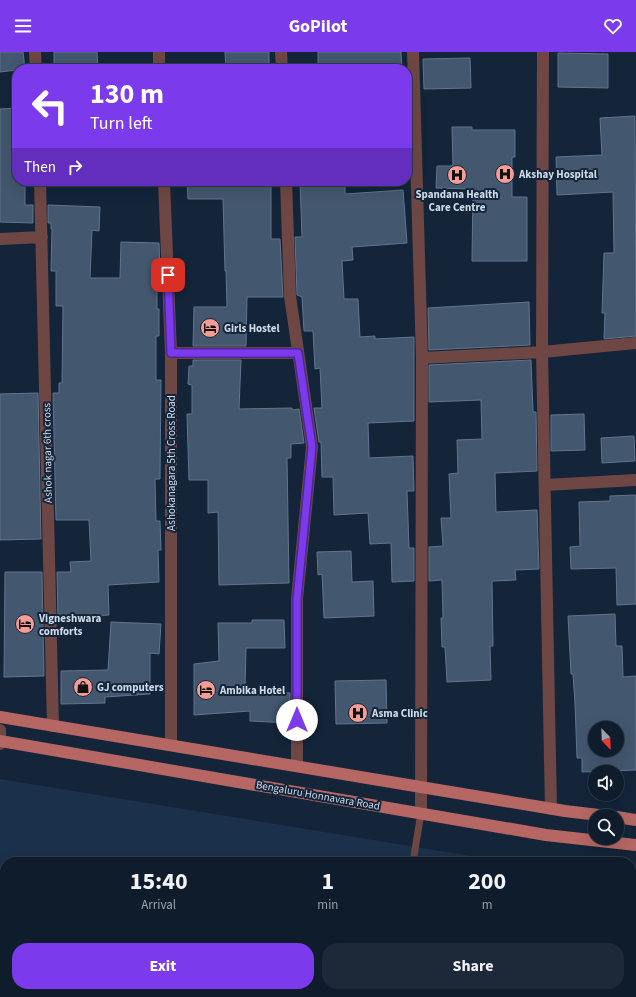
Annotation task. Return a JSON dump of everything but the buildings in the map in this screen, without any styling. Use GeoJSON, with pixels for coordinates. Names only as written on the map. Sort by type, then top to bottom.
{"type":"FeatureCollection","features":[{"type":"Feature","properties":{"kind":"main road"},"geometry":{"type":"LineString","coordinates":[[0,717],[551,809],[588,814]]}},
{"type":"Feature","properties":{"kind":"main road","name":"Bengaluru Honnavara Road"},"geometry":{"type":"LineString","coordinates":[[0,739],[546,835],[636,845]]}},
{"type":"Feature","properties":{"kind":"main road"},"geometry":{"type":"LineString","coordinates":[[624,818],[636,820]]}},
{"type":"Feature","properties":{"kind":"street"},"geometry":{"type":"LineString","coordinates":[[35,52],[36,64]]}},
{"type":"Feature","properties":{"kind":"street"},"geometry":{"type":"LineString","coordinates":[[159,52],[160,64]]}},
{"type":"Feature","properties":{"kind":"street"},"geometry":{"type":"LineString","coordinates":[[281,52],[282,64]]}},
{"type":"Feature","properties":{"kind":"street"},"geometry":{"type":"LineString","coordinates":[[413,52],[422,358],[421,813]]}},
{"type":"Feature","properties":{"kind":"street"},"geometry":{"type":"LineString","coordinates":[[543,52],[542,352],[551,809]]}},
{"type":"Feature","properties":{"kind":"street","name":"Ashok nagar 6th cross"},"geometry":{"type":"LineString","coordinates":[[40,186],[53,726]]}},
{"type":"Feature","properties":{"kind":"street","name":"Ashokanagara 5th Cross Road"},"geometry":{"type":"LineString","coordinates":[[164,186],[171,353],[171,745]]}},
{"type":"Feature","properties":{"kind":"street"},"geometry":{"type":"LineString","coordinates":[[286,186],[290,296],[312,447],[297,599],[296,766]]}},
{"type":"Feature","properties":{"kind":"street"},"geometry":{"type":"LineString","coordinates":[[0,239],[42,236]]}},
{"type":"Feature","properties":{"kind":"street"},"geometry":{"type":"LineString","coordinates":[[422,358],[542,352],[636,343]]}},
{"type":"Feature","properties":{"kind":"street"},"geometry":{"type":"LineString","coordinates":[[171,353],[298,353]]}},
{"type":"Feature","properties":{"kind":"street"},"geometry":{"type":"LineString","coordinates":[[545,485],[636,480]]}},
{"type":"Feature","properties":{"kind":"lane"},"geometry":{"type":"LineString","coordinates":[[414,857],[421,813]]}},
{"type":"Feature","properties":{"kind":"shaded area"},"geometry":{"type":"Polygon","coordinates":[[[0,779],[477,857],[0,857],[0,779]]]}},
{"type":"Feature","properties":{"kind":"place","name":"Akshay Hospital"},"geometry":{"type":"Point","coordinates":[505,174]}},
{"type":"Feature","properties":{"kind":"place","name":"Spandana Health Care Centre"},"geometry":{"type":"Point","coordinates":[457,175]}},
{"type":"Feature","properties":{"kind":"place","name":"Girls Hostel"},"geometry":{"type":"Point","coordinates":[210,328]}},
{"type":"Feature","properties":{"kind":"place","name":"Vigneshwara comforts"},"geometry":{"type":"Point","coordinates":[25,624]}},
{"type":"Feature","properties":{"kind":"place","name":"GJ computers"},"geometry":{"type":"Point","coordinates":[83,687]}},
{"type":"Feature","properties":{"kind":"place","name":"Ambika Hotel"},"geometry":{"type":"Point","coordinates":[206,690]}},
{"type":"Feature","properties":{"kind":"place","name":"Asma Clinic"},"geometry":{"type":"Point","coordinates":[358,713]}},
{"type":"Feature","properties":{"kind":"route"},"geometry":{"type":"LineString","coordinates":[[168,275],[171,353],[298,353],[312,447],[297,599],[297,720]]}}]}
